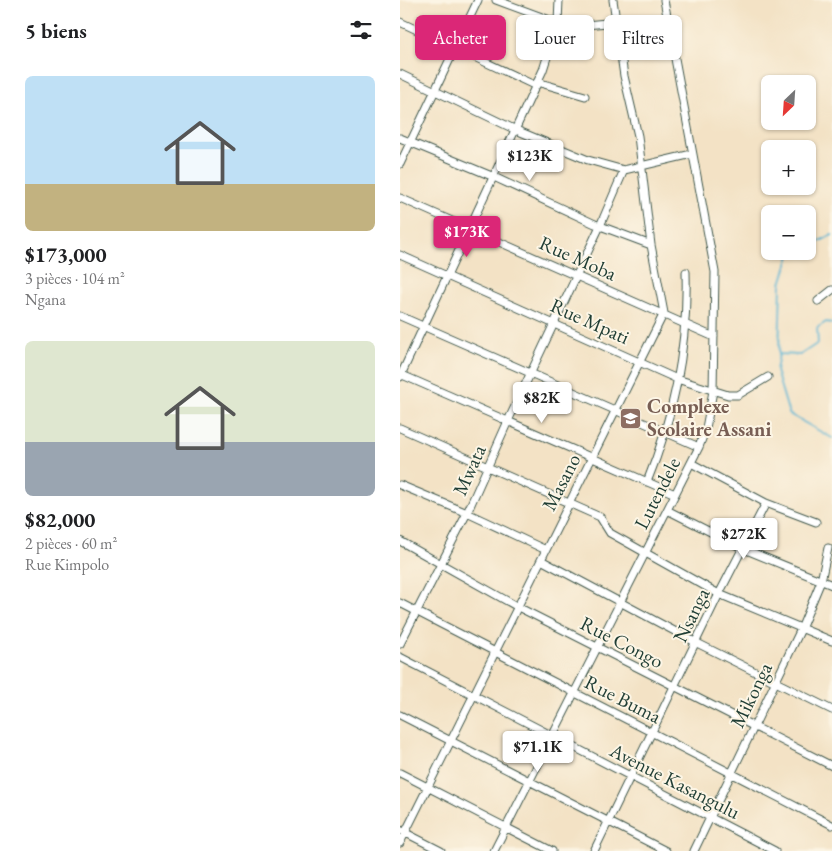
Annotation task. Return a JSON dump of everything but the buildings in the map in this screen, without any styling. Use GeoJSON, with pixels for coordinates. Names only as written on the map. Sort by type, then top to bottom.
{"type":"FeatureCollection","features":[{"type":"Feature","properties":{"kind":"street"},"geometry":{"type":"LineString","coordinates":[[471,15],[478,0]]}},
{"type":"Feature","properties":{"kind":"street"},"geometry":{"type":"LineString","coordinates":[[496,0],[536,15]]}},
{"type":"Feature","properties":{"kind":"street"},"geometry":{"type":"LineString","coordinates":[[558,15],[559,0]]}},
{"type":"Feature","properties":{"kind":"street"},"geometry":{"type":"LineString","coordinates":[[613,0],[615,15]]}},
{"type":"Feature","properties":{"kind":"street","name":"Lutendele"},"geometry":{"type":"LineString","coordinates":[[494,851],[691,463],[706,428],[713,391],[715,272],[664,0]]}},
{"type":"Feature","properties":{"kind":"street"},"geometry":{"type":"LineString","coordinates":[[400,22],[415,29]]}},
{"type":"Feature","properties":{"kind":"street"},"geometry":{"type":"LineString","coordinates":[[400,164],[450,60]]}},
{"type":"Feature","properties":{"kind":"street"},"geometry":{"type":"LineString","coordinates":[[483,60],[537,84],[584,96]]}},
{"type":"Feature","properties":{"kind":"street"},"geometry":{"type":"LineString","coordinates":[[545,60],[537,84],[516,130],[400,375],[675,494]]}},
{"type":"Feature","properties":{"kind":"street"},"geometry":{"type":"LineString","coordinates":[[622,60],[638,136],[651,245],[664,313]]}},
{"type":"Feature","properties":{"kind":"street"},"geometry":{"type":"LineString","coordinates":[[400,74],[516,130],[588,160],[624,170],[692,154]]}},
{"type":"Feature","properties":{"kind":"street"},"geometry":{"type":"LineString","coordinates":[[400,138],[494,177],[600,226],[651,245]]}},
{"type":"Feature","properties":{"kind":"street","name":"Mwata"},"geometry":{"type":"LineString","coordinates":[[400,644],[467,513],[624,170]]}},
{"type":"Feature","properties":{"kind":"street","name":"Rue Moba"},"geometry":{"type":"LineString","coordinates":[[400,198],[664,313],[714,337]]}},
{"type":"Feature","properties":{"kind":"street","name":"Rue Mpati"},"geometry":{"type":"LineString","coordinates":[[400,255],[677,379],[713,391],[738,396],[768,377]]}},
{"type":"Feature","properties":{"kind":"street"},"geometry":{"type":"LineString","coordinates":[[647,482],[664,432],[677,379],[685,324],[686,272]]}},
{"type":"Feature","properties":{"kind":"street"},"geometry":{"type":"LineString","coordinates":[[818,301],[832,290]]}},
{"type":"Feature","properties":{"kind":"street","name":"Masano"},"geometry":{"type":"LineString","coordinates":[[400,843],[402,832],[427,788],[474,696],[664,313]]}},
{"type":"Feature","properties":{"kind":"street"},"geometry":{"type":"LineString","coordinates":[[400,316],[699,447]]}},
{"type":"Feature","properties":{"kind":"street"},"geometry":{"type":"LineString","coordinates":[[400,428],[570,502],[600,517],[610,533],[644,554],[719,594],[832,641]]}},
{"type":"Feature","properties":{"kind":"street"},"geometry":{"type":"LineString","coordinates":[[691,463],[766,503],[816,522]]}},
{"type":"Feature","properties":{"kind":"street"},"geometry":{"type":"LineString","coordinates":[[400,485],[467,513],[546,550]]}},
{"type":"Feature","properties":{"kind":"street","name":"Nsanga"},"geometry":{"type":"LineString","coordinates":[[594,851],[719,594],[744,549],[766,503]]}},
{"type":"Feature","properties":{"kind":"street"},"geometry":{"type":"LineString","coordinates":[[667,510],[744,549],[832,585]]}},
{"type":"Feature","properties":{"kind":"street","name":"Rue Congo"},"geometry":{"type":"LineString","coordinates":[[400,541],[518,607],[832,766]]}},
{"type":"Feature","properties":{"kind":"street","name":"Mikonga"},"geometry":{"type":"LineString","coordinates":[[694,851],[801,629],[821,581],[828,548]]}},
{"type":"Feature","properties":{"kind":"street"},"geometry":{"type":"LineString","coordinates":[[541,560],[696,642],[832,710]]}},
{"type":"Feature","properties":{"kind":"street","name":"Rue Buma"},"geometry":{"type":"LineString","coordinates":[[400,603],[494,653],[732,772],[832,825]]}},
{"type":"Feature","properties":{"kind":"street","name":"Avenue Kasangulu"},"geometry":{"type":"LineString","coordinates":[[400,657],[775,851]]}},
{"type":"Feature","properties":{"kind":"street"},"geometry":{"type":"LineString","coordinates":[[400,715],[666,851]]}},
{"type":"Feature","properties":{"kind":"street"},"geometry":{"type":"LineString","coordinates":[[400,773],[552,851]]}},
{"type":"Feature","properties":{"kind":"street"},"geometry":{"type":"LineString","coordinates":[[402,832],[441,851]]}},
{"type":"Feature","properties":{"kind":"waterway"},"geometry":{"type":"LineString","coordinates":[[816,243],[832,235]]}},
{"type":"Feature","properties":{"kind":"waterway"},"geometry":{"type":"LineString","coordinates":[[788,260],[781,284],[779,354],[776,371],[789,414],[832,438]]}},
{"type":"Feature","properties":{"kind":"waterway"},"geometry":{"type":"LineString","coordinates":[[779,354],[800,355],[818,343],[817,328],[826,322],[832,323]]}},
{"type":"Feature","properties":{"kind":"place","name":"Complexe Scolaire Assani"},"geometry":{"type":"Point","coordinates":[631,418]}}]}
